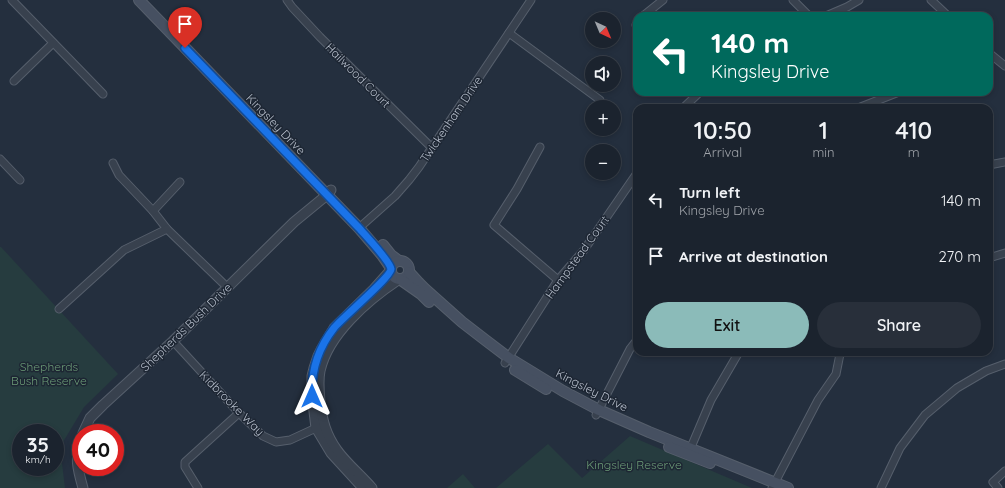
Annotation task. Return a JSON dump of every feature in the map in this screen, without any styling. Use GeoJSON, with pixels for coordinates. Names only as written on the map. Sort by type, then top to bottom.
{"type":"FeatureCollection","features":[{"type":"Feature","properties":{"kind":"main road","name":"Kingsley Drive"},"geometry":{"type":"LineString","coordinates":[[139,0],[259,126],[327,190]]}},
{"type":"Feature","properties":{"kind":"main road","name":"Kingsley Drive"},"geometry":{"type":"LineString","coordinates":[[148,0],[361,226],[399,261]]}},
{"type":"Feature","properties":{"kind":"main road","name":"Kingsley Drive"},"geometry":{"type":"LineString","coordinates":[[361,226],[391,270]]}},
{"type":"Feature","properties":{"kind":"main road"},"geometry":{"type":"LineString","coordinates":[[399,261],[405,262],[410,272],[407,277],[400,280],[393,277],[391,270],[394,263],[399,261]]}},
{"type":"Feature","properties":{"kind":"main road","name":"Kingsley Drive"},"geometry":{"type":"LineString","coordinates":[[410,272],[419,283],[507,360],[559,397],[773,486],[788,488]]}},
{"type":"Feature","properties":{"kind":"main road","name":"Kingsley Drive"},"geometry":{"type":"LineString","coordinates":[[400,280],[421,294],[457,327],[484,348],[507,360]]}},
{"type":"Feature","properties":{"kind":"street"},"geometry":{"type":"LineString","coordinates":[[12,0],[103,94]]}},
{"type":"Feature","properties":{"kind":"street","name":"Hailwood Court"},"geometry":{"type":"LineString","coordinates":[[288,0],[292,7],[320,37],[432,148]]}},
{"type":"Feature","properties":{"kind":"street","name":"Twickenham Drive"},"geometry":{"type":"LineString","coordinates":[[361,226],[395,196],[409,180],[531,0]]}},
{"type":"Feature","properties":{"kind":"street"},"geometry":{"type":"LineString","coordinates":[[648,12],[663,0]]}},
{"type":"Feature","properties":{"kind":"street"},"geometry":{"type":"LineString","coordinates":[[793,0],[805,12]]}},
{"type":"Feature","properties":{"kind":"street"},"geometry":{"type":"LineString","coordinates":[[835,12],[858,0]]}},
{"type":"Feature","properties":{"kind":"street"},"geometry":{"type":"LineString","coordinates":[[931,0],[944,12]]}},
{"type":"Feature","properties":{"kind":"street"},"geometry":{"type":"LineString","coordinates":[[509,33],[600,100]]}},
{"type":"Feature","properties":{"kind":"street"},"geometry":{"type":"LineString","coordinates":[[14,82],[53,43]]}},
{"type":"Feature","properties":{"kind":"street"},"geometry":{"type":"LineString","coordinates":[[993,56],[1005,66]]}},
{"type":"Feature","properties":{"kind":"street"},"geometry":{"type":"LineString","coordinates":[[687,104],[696,96]]}},
{"type":"Feature","properties":{"kind":"street"},"geometry":{"type":"LineString","coordinates":[[868,104],[889,96]]}},
{"type":"Feature","properties":{"kind":"street"},"geometry":{"type":"LineString","coordinates":[[540,147],[517,190],[494,225],[558,280]]}},
{"type":"Feature","properties":{"kind":"street"},"geometry":{"type":"LineString","coordinates":[[0,159],[20,180]]}},
{"type":"Feature","properties":{"kind":"street"},"geometry":{"type":"LineString","coordinates":[[993,164],[1005,162]]}},
{"type":"Feature","properties":{"kind":"street"},"geometry":{"type":"LineString","coordinates":[[113,163],[119,175],[168,229],[227,287]]}},
{"type":"Feature","properties":{"kind":"street","name":"Hampstead Court"},"geometry":{"type":"LineString","coordinates":[[507,360],[558,280],[584,250],[633,179]]}},
{"type":"Feature","properties":{"kind":"street"},"geometry":{"type":"LineString","coordinates":[[153,211],[180,182]]}},
{"type":"Feature","properties":{"kind":"street","name":"Shepherds Bush Drive"},"geometry":{"type":"LineString","coordinates":[[87,424],[90,418],[173,341],[327,190]]}},
{"type":"Feature","properties":{"kind":"street"},"geometry":{"type":"LineString","coordinates":[[59,310],[124,250],[168,229]]}},
{"type":"Feature","properties":{"kind":"street"},"geometry":{"type":"LineString","coordinates":[[993,257],[1005,253]]}},
{"type":"Feature","properties":{"kind":"street"},"geometry":{"type":"LineString","coordinates":[[368,487],[331,453],[320,428],[312,384],[314,368],[320,352],[334,328],[391,270]]}},
{"type":"Feature","properties":{"kind":"street"},"geometry":{"type":"LineString","coordinates":[[320,428],[321,410],[318,384],[320,369],[328,351],[345,325],[380,293],[400,280]]}},
{"type":"Feature","properties":{"kind":"street","name":"Kidbrooke Way"},"geometry":{"type":"LineString","coordinates":[[173,341],[239,413],[263,436],[276,442],[290,440],[320,428]]}},
{"type":"Feature","properties":{"kind":"street"},"geometry":{"type":"LineString","coordinates":[[597,412],[633,345]]}},
{"type":"Feature","properties":{"kind":"street"},"geometry":{"type":"LineString","coordinates":[[689,451],[711,400],[737,356]]}},
{"type":"Feature","properties":{"kind":"street"},"geometry":{"type":"LineString","coordinates":[[773,486],[818,400],[836,374],[840,356]]}},
{"type":"Feature","properties":{"kind":"street"},"geometry":{"type":"LineString","coordinates":[[881,488],[900,448],[924,415],[957,388],[986,371],[1005,364]]}},
{"type":"Feature","properties":{"kind":"street"},"geometry":{"type":"LineString","coordinates":[[198,488],[185,467],[185,462],[239,413]]}},
{"type":"Feature","properties":{"kind":"street"},"geometry":{"type":"LineString","coordinates":[[998,488],[993,482],[1005,471]]}},
{"type":"Feature","properties":{"kind":"street"},"geometry":{"type":"LineString","coordinates":[[80,476],[83,488]]}},
{"type":"Feature","properties":{"kind":"green space","name":"Shepherds Bush Reserve"},"geometry":{"type":"Polygon","coordinates":[[[0,247],[118,374],[84,407],[74,424],[72,424],[72,427],[64,440],[64,424],[12,424],[12,476],[64,476],[65,488],[0,488],[0,247]]]}},
{"type":"Feature","properties":{"kind":"green space","name":"Kingsley Reserve"},"geometry":{"type":"Polygon","coordinates":[[[630,436],[752,488],[496,488],[548,444],[582,478],[630,436]]]}},
{"type":"Feature","properties":{"kind":"green space"},"geometry":{"type":"Polygon","coordinates":[[[463,474],[475,488],[447,488],[463,474]]]}},
{"type":"Feature","properties":{"kind":"route"},"geometry":{"type":"LineString","coordinates":[[185,48],[359,228],[375,246],[391,268],[383,280],[341,320],[327,338],[314,368],[312,376],[312,396]]}}]}
